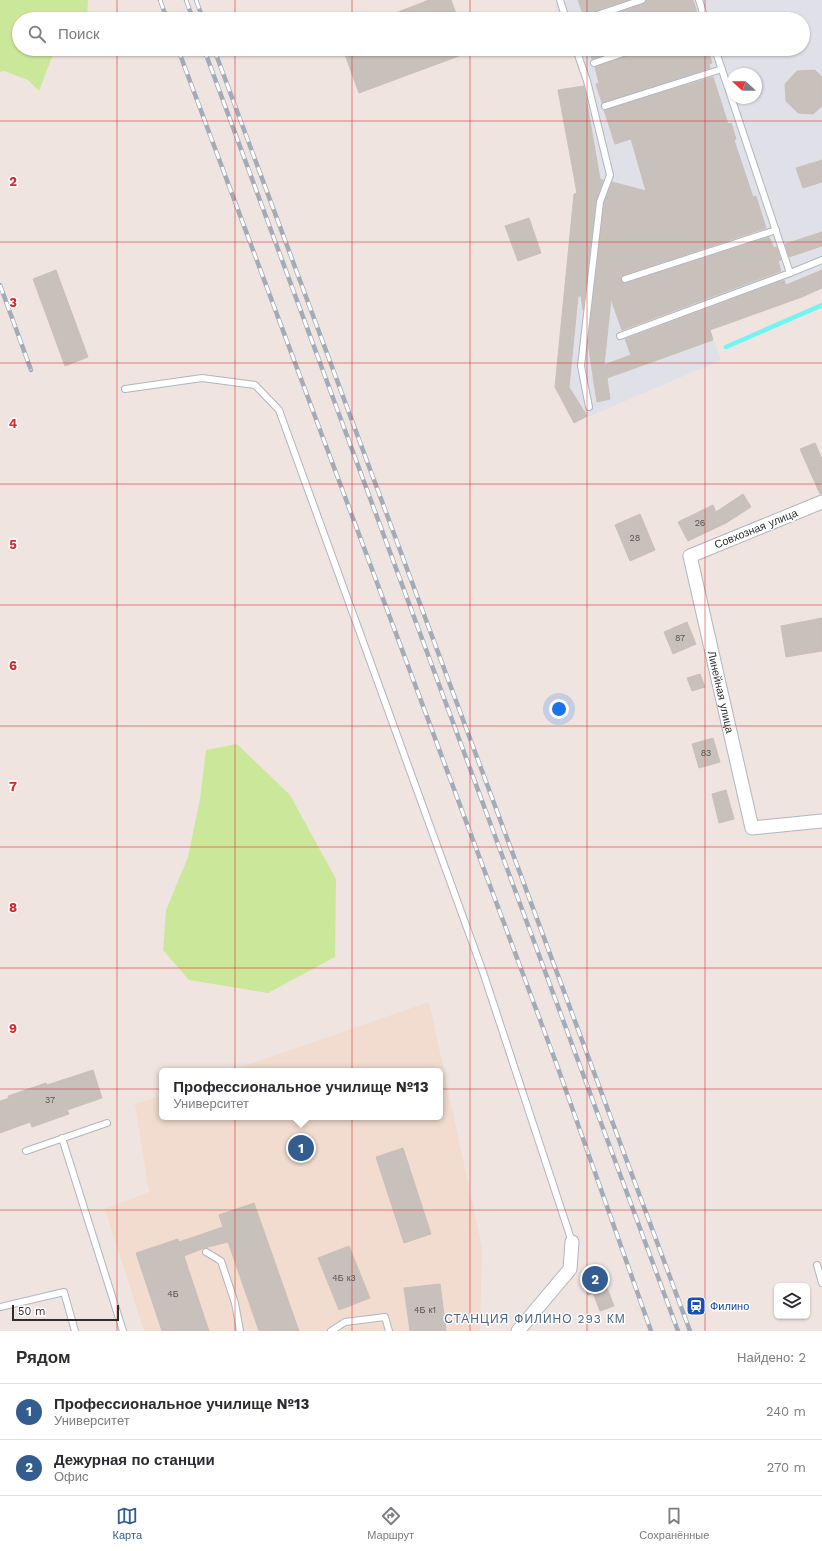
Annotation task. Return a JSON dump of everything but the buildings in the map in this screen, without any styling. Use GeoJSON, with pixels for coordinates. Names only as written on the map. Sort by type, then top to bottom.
{"type":"FeatureCollection","features":[{"type":"Feature","properties":{"kind":"street","name":"Совхозная улица"},"geometry":{"type":"LineString","coordinates":[[690,556],[822,502]]}},
{"type":"Feature","properties":{"kind":"street","name":"Линейная улица"},"geometry":{"type":"LineString","coordinates":[[690,556],[752,828],[822,821]]}},
{"type":"Feature","properties":{"kind":"street"},"geometry":{"type":"LineString","coordinates":[[518,1331],[570,1269],[572,1242]]}},
{"type":"Feature","properties":{"kind":"lane"},"geometry":{"type":"LineString","coordinates":[[560,0],[564,12]]}},
{"type":"Feature","properties":{"kind":"lane"},"geometry":{"type":"LineString","coordinates":[[606,12],[642,0]]}},
{"type":"Feature","properties":{"kind":"lane"},"geometry":{"type":"LineString","coordinates":[[699,0],[703,12]]}},
{"type":"Feature","properties":{"kind":"lane"},"geometry":{"type":"LineString","coordinates":[[578,56],[587,81],[610,174],[600,202],[581,366],[589,407]]}},
{"type":"Feature","properties":{"kind":"lane"},"geometry":{"type":"LineString","coordinates":[[594,63],[614,56]]}},
{"type":"Feature","properties":{"kind":"lane"},"geometry":{"type":"LineString","coordinates":[[717,56],[790,273]]}},
{"type":"Feature","properties":{"kind":"lane"},"geometry":{"type":"LineString","coordinates":[[605,106],[722,69]]}},
{"type":"Feature","properties":{"kind":"lane"},"geometry":{"type":"LineString","coordinates":[[625,279],[776,230]]}},
{"type":"Feature","properties":{"kind":"lane"},"geometry":{"type":"LineString","coordinates":[[620,336],[822,260]]}},
{"type":"Feature","properties":{"kind":"lane"},"geometry":{"type":"LineString","coordinates":[[125,389],[202,378],[255,385],[279,410],[483,972],[572,1242]]}},
{"type":"Feature","properties":{"kind":"lane"},"geometry":{"type":"LineString","coordinates":[[26,1150],[107,1123]]}},
{"type":"Feature","properties":{"kind":"lane"},"geometry":{"type":"LineString","coordinates":[[62,1138],[123,1331]]}},
{"type":"Feature","properties":{"kind":"lane"},"geometry":{"type":"LineString","coordinates":[[206,1252],[222,1261],[235,1303],[240,1331]]}},
{"type":"Feature","properties":{"kind":"lane"},"geometry":{"type":"LineString","coordinates":[[817,1265],[822,1283]]}},
{"type":"Feature","properties":{"kind":"lane"},"geometry":{"type":"LineString","coordinates":[[0,1307],[64,1292],[74,1331]]}},
{"type":"Feature","properties":{"kind":"lane"},"geometry":{"type":"LineString","coordinates":[[331,1331],[345,1322],[385,1317],[389,1331]]}},
{"type":"Feature","properties":{"kind":"shaded area"},"geometry":{"type":"Polygon","coordinates":[[[570,0],[822,0],[822,288],[802,297],[710,330],[721,360],[574,423],[555,387],[574,194],[602,189],[584,86],[573,56],[810,56],[810,12],[557,12],[555,6],[570,0]]]}},
{"type":"Feature","properties":{"kind":"shaded area"},"geometry":{"type":"Polygon","coordinates":[[[429,1002],[482,1247],[480,1331],[144,1331],[105,1209],[149,1192],[135,1104],[159,1096],[159,1120],[443,1120],[443,1068],[239,1068],[429,1002]]]}},
{"type":"Feature","properties":{"kind":"green space"},"geometry":{"type":"Polygon","coordinates":[[[0,0],[88,0],[87,12],[12,12],[12,56],[52,56],[39,91],[28,80],[4,71],[0,72],[0,0]]]}},
{"type":"Feature","properties":{"kind":"green space"},"geometry":{"type":"Polygon","coordinates":[[[237,744],[290,795],[336,879],[335,957],[268,993],[189,980],[163,950],[166,910],[188,857],[200,799],[206,750],[237,744]]]}},
{"type":"Feature","properties":{"kind":"waterway"},"geometry":{"type":"LineString","coordinates":[[726,347],[822,305]]}},
{"type":"Feature","properties":{"kind":"railway"},"geometry":{"type":"LineString","coordinates":[[160,0],[164,12]]}},
{"type":"Feature","properties":{"kind":"railway"},"geometry":{"type":"LineString","coordinates":[[186,0],[190,12]]}},
{"type":"Feature","properties":{"kind":"railway"},"geometry":{"type":"LineString","coordinates":[[196,0],[200,12]]}},
{"type":"Feature","properties":{"kind":"railway"},"geometry":{"type":"LineString","coordinates":[[181,56],[558,1068],[651,1331]]}},
{"type":"Feature","properties":{"kind":"railway"},"geometry":{"type":"LineString","coordinates":[[207,56],[678,1331]]}},
{"type":"Feature","properties":{"kind":"railway"},"geometry":{"type":"LineString","coordinates":[[217,56],[690,1331]]}},
{"type":"Feature","properties":{"kind":"railway"},"geometry":{"type":"LineString","coordinates":[[0,285],[31,370]]}},
{"type":"Feature","properties":{"kind":"place","name":"Профессиональное училище №13"},"geometry":{"type":"Point","coordinates":[301,1148]}},
{"type":"Feature","properties":{"kind":"place","name":"Дежурная по станции"},"geometry":{"type":"Point","coordinates":[595,1279]}},
{"type":"Feature","properties":{"kind":"place","name":"Филино"},"geometry":{"type":"Point","coordinates":[696,1306]}},
{"type":"Feature","properties":{"kind":"district","name":"СТАНЦИЯ ФИЛИНО 293 КМ"},"geometry":{"type":"Point","coordinates":[535,1319]}}]}
